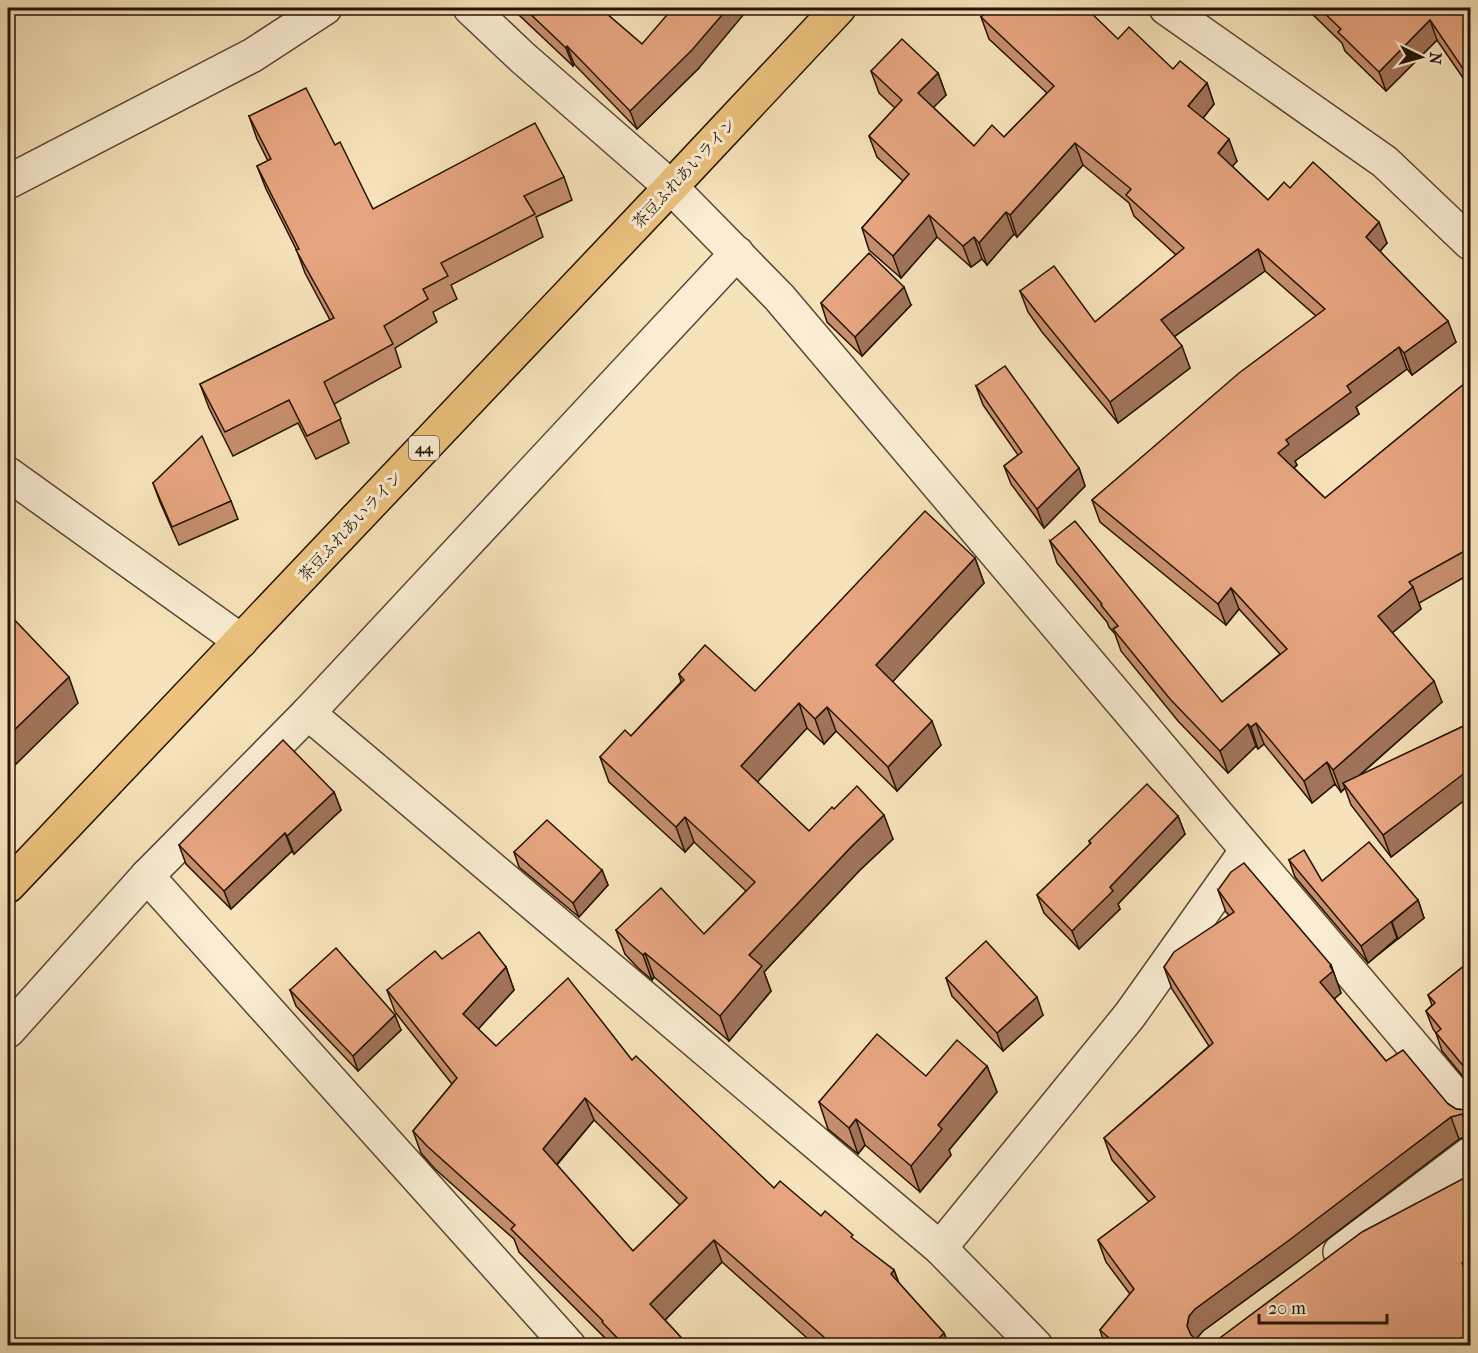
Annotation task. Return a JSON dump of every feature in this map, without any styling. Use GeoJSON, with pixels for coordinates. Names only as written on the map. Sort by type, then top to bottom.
{"type":"FeatureCollection","features":[{"type":"Feature","properties":{"kind":"main road","name":"茶豆ふれあいライン"},"geometry":{"type":"LineString","coordinates":[[8,886],[839,8]]}},
{"type":"Feature","properties":{"kind":"street"},"geometry":{"type":"LineString","coordinates":[[8,182],[253,56],[325,8]]}},
{"type":"Feature","properties":{"kind":"street"},"geometry":{"type":"LineString","coordinates":[[470,8],[523,58],[671,187],[779,297],[1470,1113]]}},
{"type":"Feature","properties":{"kind":"street"},"geometry":{"type":"LineString","coordinates":[[1166,8],[1385,162],[1470,243]]}},
{"type":"Feature","properties":{"kind":"street"},"geometry":{"type":"LineString","coordinates":[[8,1031],[147,876],[308,713],[736,253]]}},
{"type":"Feature","properties":{"kind":"street"},"geometry":{"type":"LineString","coordinates":[[8,474],[241,641]]}},
{"type":"Feature","properties":{"kind":"street"},"geometry":{"type":"LineString","coordinates":[[308,713],[940,1248],[1036,1346]]}},
{"type":"Feature","properties":{"kind":"street"},"geometry":{"type":"LineString","coordinates":[[940,1248],[1130,1015],[1247,850]]}},
{"type":"Feature","properties":{"kind":"street"},"geometry":{"type":"LineString","coordinates":[[147,876],[569,1346]]}},
{"type":"Feature","properties":{"kind":"street"},"geometry":{"type":"LineString","coordinates":[[1316,1271],[1470,1154]]}},
{"type":"Feature","properties":{"kind":"building"},"geometry":{"type":"Polygon","coordinates":[[[524,8],[600,8],[642,44],[673,8],[728,8],[692,50],[630,111],[567,46],[566,48],[524,8]]]}},
{"type":"Feature","properties":{"kind":"building"},"geometry":{"type":"Polygon","coordinates":[[[992,8],[1086,8],[1118,39],[1129,27],[1173,69],[1180,61],[1207,83],[1188,106],[1229,139],[1218,153],[1268,200],[1284,182],[1290,188],[1313,162],[1379,222],[1366,237],[1448,321],[1404,353],[1399,347],[1347,386],[1351,392],[1286,440],[1289,444],[1278,453],[1325,498],[1470,379],[1470,548],[1409,582],[1413,587],[1378,616],[1434,681],[1333,770],[1327,762],[1304,781],[1256,723],[1251,727],[1248,724],[1220,751],[1170,699],[1113,629],[1118,626],[1050,541],[1075,521],[1222,702],[1287,649],[1231,588],[1218,604],[1092,500],[1239,373],[1325,309],[1258,249],[1161,320],[1182,346],[1110,402],[1020,291],[1054,266],[1095,322],[1184,248],[1126,195],[1131,189],[1075,143],[1010,215],[1006,212],[979,243],[974,237],[963,246],[929,215],[893,256],[862,228],[909,174],[869,136],[902,100],[871,71],[902,39],[938,73],[918,93],[974,146],[992,125],[1004,137],[1054,86],[981,17],[992,8]]]}},
{"type":"Feature","properties":{"kind":"building"},"geometry":{"type":"Polygon","coordinates":[[[1319,8],[1470,8],[1470,79],[1430,20],[1379,72],[1338,32],[1341,29],[1319,8]]]}},
{"type":"Feature","properties":{"kind":"building"},"geometry":{"type":"Polygon","coordinates":[[[306,88],[335,145],[340,142],[373,209],[535,123],[564,177],[524,196],[535,214],[441,263],[448,276],[423,289],[428,299],[384,326],[393,344],[324,382],[341,419],[307,436],[289,400],[225,432],[200,384],[334,318],[296,250],[299,249],[257,166],[271,159],[249,116],[306,88]]]}},
{"type":"Feature","properties":{"kind":"building"},"geometry":{"type":"Polygon","coordinates":[[[869,253],[904,287],[855,337],[821,303],[869,253]]]}},
{"type":"Feature","properties":{"kind":"building"},"geometry":{"type":"Polygon","coordinates":[[[1005,366],[1079,468],[1037,509],[1004,466],[1022,452],[976,386],[1005,366]]]}},
{"type":"Feature","properties":{"kind":"building"},"geometry":{"type":"Polygon","coordinates":[[[202,436],[231,501],[172,527],[153,483],[202,436]]]}},
{"type":"Feature","properties":{"kind":"building"},"geometry":{"type":"Polygon","coordinates":[[[925,511],[975,558],[876,665],[932,721],[888,767],[827,707],[815,719],[799,703],[741,766],[809,831],[857,786],[884,815],[749,955],[762,966],[720,1016],[645,953],[643,955],[616,930],[661,888],[704,934],[755,882],[685,817],[676,827],[600,757],[625,730],[631,736],[684,680],[679,674],[705,645],[755,691],[925,511]]]}},
{"type":"Feature","properties":{"kind":"building"},"geometry":{"type":"Polygon","coordinates":[[[8,613],[69,677],[8,736],[8,613]]]}},
{"type":"Feature","properties":{"kind":"building"},"geometry":{"type":"Polygon","coordinates":[[[1470,723],[1470,769],[1383,835],[1343,783],[1470,723]]]}},
{"type":"Feature","properties":{"kind":"building"},"geometry":{"type":"Polygon","coordinates":[[[283,740],[334,792],[287,836],[285,833],[224,891],[179,845],[283,740]]]}},
{"type":"Feature","properties":{"kind":"building"},"geometry":{"type":"Polygon","coordinates":[[[1147,784],[1178,816],[1110,887],[1113,891],[1072,931],[1037,895],[1147,784]]]}},
{"type":"Feature","properties":{"kind":"building"},"geometry":{"type":"Polygon","coordinates":[[[547,820],[602,870],[573,903],[514,852],[547,820]]]}},
{"type":"Feature","properties":{"kind":"building"},"geometry":{"type":"Polygon","coordinates":[[[1369,842],[1418,900],[1361,946],[1289,860],[1304,850],[1322,881],[1369,842]]]}},
{"type":"Feature","properties":{"kind":"building"},"geometry":{"type":"Polygon","coordinates":[[[1244,863],[1331,965],[1333,971],[1320,982],[1386,1061],[1403,1050],[1448,1104],[1456,1109],[1469,1108],[1462,1114],[1451,1117],[1195,1309],[1189,1316],[1187,1326],[1191,1335],[1198,1341],[1208,1343],[1217,1340],[1362,1232],[1470,1175],[1470,1256],[1462,1263],[1470,1282],[1470,1346],[1118,1346],[1100,1330],[1134,1289],[1098,1240],[1155,1197],[1104,1138],[1213,1043],[1164,967],[1174,952],[1234,912],[1218,890],[1231,872],[1244,863]]]}},
{"type":"Feature","properties":{"kind":"building"},"geometry":{"type":"Polygon","coordinates":[[[479,932],[506,967],[463,1014],[496,1046],[568,978],[632,1060],[636,1056],[774,1188],[780,1181],[821,1216],[825,1211],[853,1235],[851,1237],[894,1270],[891,1274],[944,1333],[931,1346],[834,1346],[714,1240],[650,1304],[689,1346],[625,1346],[511,1229],[515,1225],[413,1131],[457,1078],[387,990],[435,951],[442,959],[479,932]],[[585,1098],[543,1149],[633,1251],[687,1198],[585,1098]]]}},
{"type":"Feature","properties":{"kind":"building"},"geometry":{"type":"Polygon","coordinates":[[[986,941],[1037,997],[997,1033],[946,978],[986,941]]]}},
{"type":"Feature","properties":{"kind":"building"},"geometry":{"type":"Polygon","coordinates":[[[336,948],[395,1015],[353,1056],[290,990],[336,948]]]}},
{"type":"Feature","properties":{"kind":"building"},"geometry":{"type":"Polygon","coordinates":[[[1470,961],[1470,1074],[1436,1033],[1441,1029],[1426,1011],[1435,1003],[1428,995],[1470,961]]]}},
{"type":"Feature","properties":{"kind":"building"},"geometry":{"type":"Polygon","coordinates":[[[877,1034],[926,1076],[957,1040],[987,1066],[938,1125],[942,1129],[911,1166],[856,1119],[849,1128],[819,1102],[877,1034]]]}}]}
